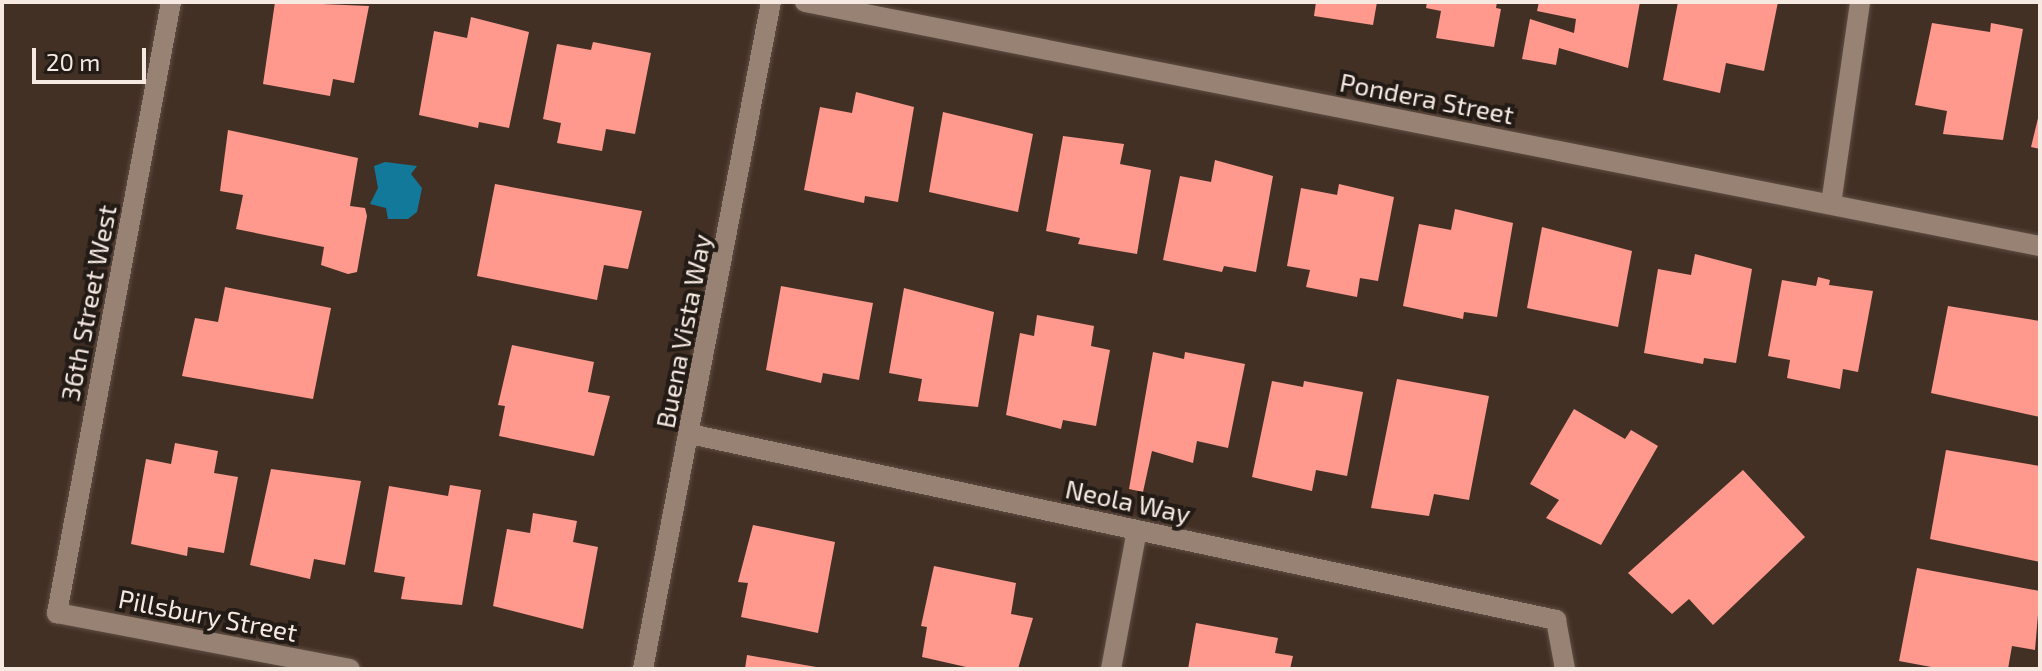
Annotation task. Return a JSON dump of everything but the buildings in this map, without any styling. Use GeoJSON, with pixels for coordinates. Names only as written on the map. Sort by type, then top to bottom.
{"type":"FeatureCollection","features":[{"type":"Feature","properties":{"kind":"street","name":"36th Street West"},"geometry":{"type":"LineString","coordinates":[[57,613],[171,2]]}},
{"type":"Feature","properties":{"kind":"street","name":"Buena Vista Way"},"geometry":{"type":"LineString","coordinates":[[643,669],[771,2]]}},
{"type":"Feature","properties":{"kind":"street","name":"Pondera Street"},"geometry":{"type":"LineString","coordinates":[[805,2],[2040,246]]}},
{"type":"Feature","properties":{"kind":"street"},"geometry":{"type":"LineString","coordinates":[[1831,204],[1860,2]]}},
{"type":"Feature","properties":{"kind":"street","name":"Neola Way"},"geometry":{"type":"LineString","coordinates":[[690,434],[1556,620],[1565,669]]}},
{"type":"Feature","properties":{"kind":"street"},"geometry":{"type":"LineString","coordinates":[[1111,669],[1137,530]]}},
{"type":"Feature","properties":{"kind":"street","name":"Pillsbury Street"},"geometry":{"type":"LineString","coordinates":[[57,613],[350,669]]}},
{"type":"Feature","properties":{"kind":"water"},"geometry":{"type":"Polygon","coordinates":[[[385,162],[417,166],[411,174],[422,188],[417,212],[408,219],[388,219],[386,208],[370,204],[378,188],[374,166],[385,162]]]}}]}
